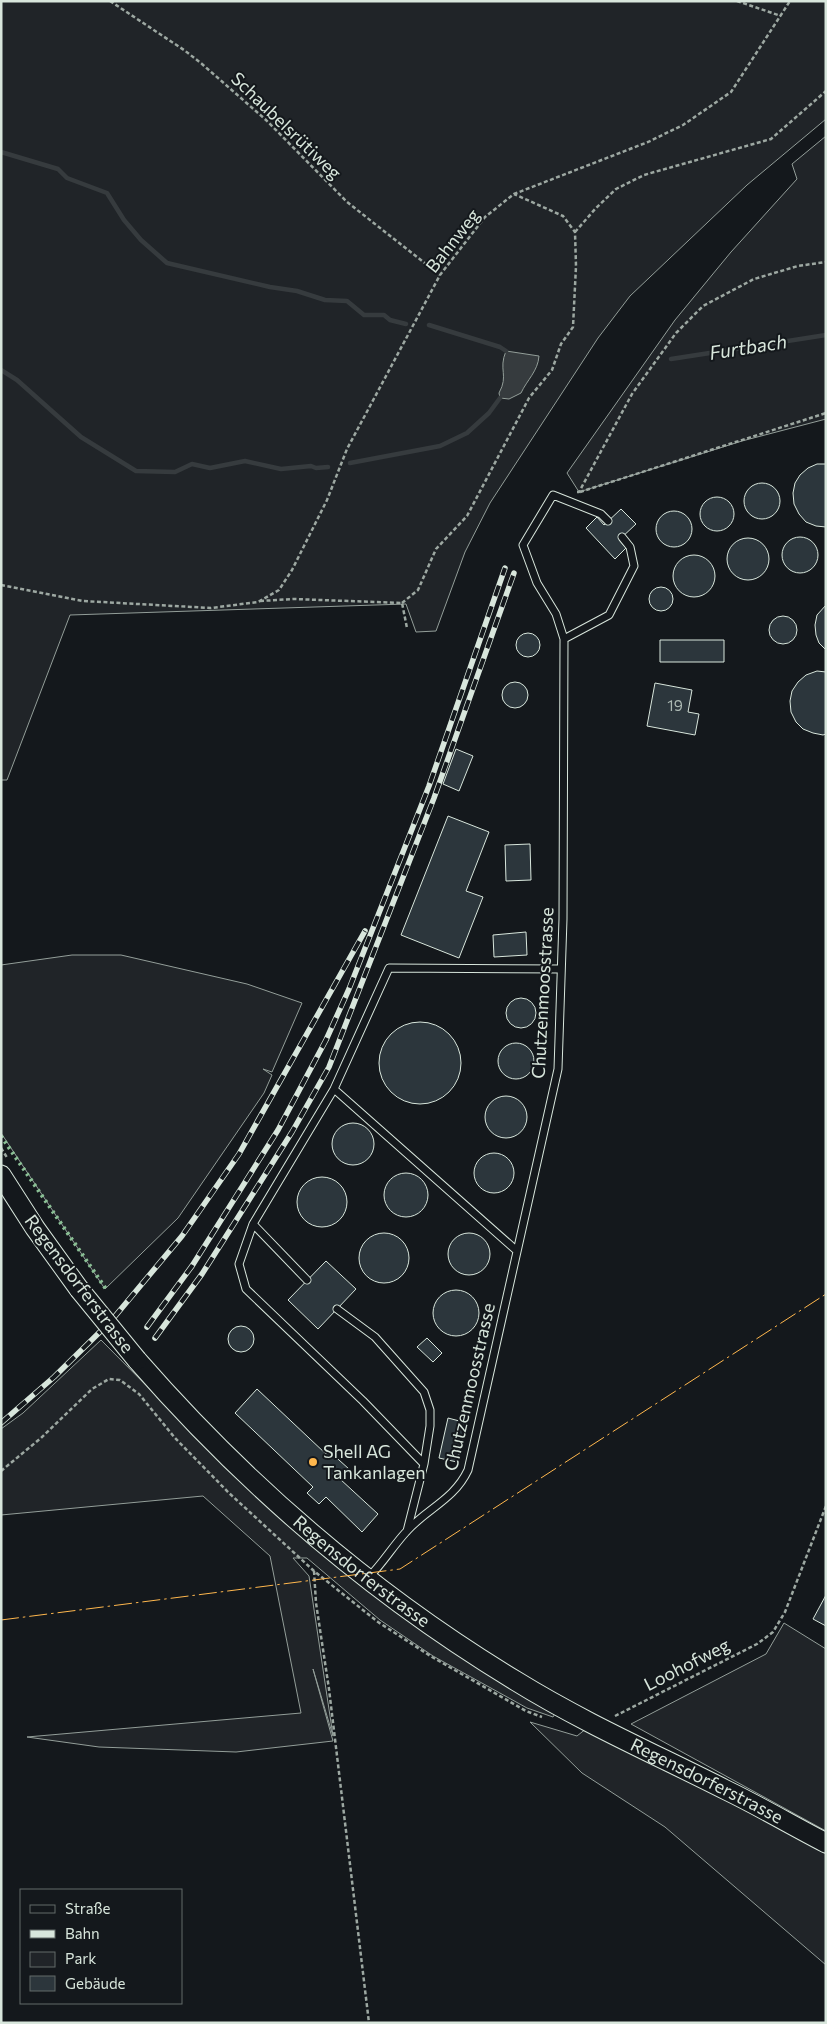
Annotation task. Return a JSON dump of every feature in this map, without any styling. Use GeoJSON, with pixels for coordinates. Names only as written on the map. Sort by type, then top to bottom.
{"type":"FeatureCollection","features":[{"type":"Feature","properties":{"kind":"street","name":"Regensdorferstrasse"},"geometry":{"type":"LineString","coordinates":[[1,1175],[35,1228],[79,1289],[137,1360],[227,1455],[278,1503],[367,1579],[446,1637],[517,1682],[608,1732],[731,1792],[826,1843]]}},
{"type":"Feature","properties":{"kind":"lane"},"geometry":{"type":"LineString","coordinates":[[553,495],[601,514],[608,521]]}},
{"type":"Feature","properties":{"kind":"lane","name":"Chutzenmoosstrasse"},"geometry":{"type":"LineString","coordinates":[[367,1579],[407,1530],[450,1496],[462,1484],[468,1470],[558,1069],[562,969],[564,639],[556,614],[536,583],[523,545],[553,495]]}},
{"type":"Feature","properties":{"kind":"lane"},"geometry":{"type":"LineString","coordinates":[[564,639],[609,615],[634,566],[630,547],[622,536]]}},
{"type":"Feature","properties":{"kind":"lane"},"geometry":{"type":"LineString","coordinates":[[424,1464],[363,1401],[246,1289],[239,1264],[253,1224],[334,1089],[389,968],[562,969]]}},
{"type":"Feature","properties":{"kind":"lane"},"geometry":{"type":"LineString","coordinates":[[334,1089],[517,1251]]}},
{"type":"Feature","properties":{"kind":"lane"},"geometry":{"type":"LineString","coordinates":[[253,1224],[307,1280]]}},
{"type":"Feature","properties":{"kind":"lane"},"geometry":{"type":"LineString","coordinates":[[337,1309],[375,1337],[424,1392],[430,1410],[430,1426],[424,1464],[407,1530]]}},
{"type":"Feature","properties":{"kind":"path","name":"Schaubelsrütiweg"},"geometry":{"type":"LineString","coordinates":[[110,1],[202,64],[266,120],[347,202],[440,275]]}},
{"type":"Feature","properties":{"kind":"path"},"geometry":{"type":"LineString","coordinates":[[737,1],[781,16]]}},
{"type":"Feature","properties":{"kind":"path","name":"Bahnweg"},"geometry":{"type":"LineString","coordinates":[[258,602],[279,590],[292,570],[327,500],[347,449],[440,275],[485,217],[514,194],[648,142],[684,125],[731,92],[790,1]]}},
{"type":"Feature","properties":{"kind":"path"},"geometry":{"type":"LineString","coordinates":[[575,232],[616,189],[644,175],[771,139],[826,91]]}},
{"type":"Feature","properties":{"kind":"path"},"geometry":{"type":"LineString","coordinates":[[1,585],[83,601],[211,608],[294,599],[402,603],[418,590],[436,549],[467,516],[529,398],[552,370],[561,344],[572,326],[576,266],[575,232],[563,216],[514,194]]}},
{"type":"Feature","properties":{"kind":"path"},"geometry":{"type":"LineString","coordinates":[[579,492],[632,394],[676,333],[703,306],[754,279],[798,266],[826,262]]}},
{"type":"Feature","properties":{"kind":"path"},"geometry":{"type":"LineString","coordinates":[[553,495],[579,492],[826,413]]}},
{"type":"Feature","properties":{"kind":"path"},"geometry":{"type":"LineString","coordinates":[[402,603],[407,628]]}},
{"type":"Feature","properties":{"kind":"path"},"geometry":{"type":"LineString","coordinates":[[1,1471],[41,1438],[92,1389]]}},
{"type":"Feature","properties":{"kind":"path","name":"Loohofweg"},"geometry":{"type":"LineString","coordinates":[[612,1718],[758,1644],[773,1632],[785,1612],[826,1506]]}},
{"type":"Feature","properties":{"kind":"path"},"geometry":{"type":"LineString","coordinates":[[314,1570],[316,1604],[329,1689],[369,2023]]}},
{"type":"Feature","properties":{"kind":"green space"},"geometry":{"type":"Polygon","coordinates":[[[1,1],[826,1],[826,119],[747,185],[630,296],[598,338],[490,503],[465,552],[436,631],[416,632],[406,604],[70,615],[7,780],[1,780],[1,1]]]}},
{"type":"Feature","properties":{"kind":"green space"},"geometry":{"type":"Polygon","coordinates":[[[826,136],[826,419],[742,441],[579,492],[567,473],[675,320],[731,252],[797,179],[792,164],[826,136]]]}},
{"type":"Feature","properties":{"kind":"green space"},"geometry":{"type":"Polygon","coordinates":[[[72,955],[121,955],[247,984],[302,1003],[272,1072],[263,1069],[272,1075],[264,1093],[178,1218],[105,1289],[1,1133],[1,965],[72,955]]]}},
{"type":"Feature","properties":{"kind":"green space"},"geometry":{"type":"Polygon","coordinates":[[[101,1340],[248,1488],[556,1712],[553,1717],[527,1708],[433,1656],[380,1620],[307,1558],[293,1558],[309,1576],[333,1736],[313,1669],[333,1741],[236,1752],[99,1747],[27,1737],[301,1713],[270,1556],[203,1496],[1,1515],[1,1429],[23,1413],[101,1340]]]}},
{"type":"Feature","properties":{"kind":"green space"},"geometry":{"type":"Polygon","coordinates":[[[784,1623],[826,1649],[826,1831],[631,1724],[766,1654],[784,1623]]]}},
{"type":"Feature","properties":{"kind":"green space"},"geometry":{"type":"Polygon","coordinates":[[[530,1722],[577,1736],[587,1728],[703,1787],[826,1854],[826,1965],[665,1827],[582,1773],[530,1722]]]}},
{"type":"Feature","properties":{"kind":"shaded area"},"geometry":{"type":"Polygon","coordinates":[[[506,351],[539,356],[534,371],[521,393],[509,399],[500,398],[499,393],[504,377],[503,363],[506,351]]]}},
{"type":"Feature","properties":{"kind":"building"},"geometry":{"type":"Polygon","coordinates":[[[817,464],[826,464],[826,527],[806,522],[794,504],[793,493],[795,483],[808,468],[817,464]]]}},
{"type":"Feature","properties":{"kind":"building"},"geometry":{"type":"Polygon","coordinates":[[[762,483],[769,484],[775,488],[779,494],[779,508],[775,514],[769,518],[762,519],[755,518],[749,514],[745,508],[744,501],[745,494],[749,488],[755,484],[762,483]]]}},
{"type":"Feature","properties":{"kind":"building"},"geometry":{"type":"Polygon","coordinates":[[[717,497],[729,502],[734,514],[729,526],[717,531],[705,526],[700,514],[705,502],[717,497]]]}},
{"type":"Feature","properties":{"kind":"building"},"geometry":{"type":"Polygon","coordinates":[[[621,509],[636,524],[619,540],[626,548],[615,559],[586,528],[597,517],[604,525],[621,509]]]}},
{"type":"Feature","properties":{"kind":"building"},"geometry":{"type":"Polygon","coordinates":[[[674,511],[686,517],[692,529],[686,541],[674,547],[662,541],[656,529],[662,517],[674,511]]]}},
{"type":"Feature","properties":{"kind":"building"},"geometry":{"type":"Polygon","coordinates":[[[800,537],[813,542],[818,555],[813,568],[800,573],[787,568],[782,555],[787,542],[800,537]]]}},
{"type":"Feature","properties":{"kind":"building"},"geometry":{"type":"Polygon","coordinates":[[[752,538],[760,541],[766,547],[769,559],[766,571],[760,577],[744,580],[736,577],[730,571],[727,555],[730,547],[736,541],[752,538]]]}},
{"type":"Feature","properties":{"kind":"building"},"geometry":{"type":"Polygon","coordinates":[[[694,555],[709,561],[715,576],[709,591],[694,597],[679,591],[673,576],[679,561],[694,555]]]}},
{"type":"Feature","properties":{"kind":"building"},"geometry":{"type":"Polygon","coordinates":[[[661,587],[669,591],[673,599],[669,607],[661,611],[653,607],[649,599],[653,591],[661,587]]]}},
{"type":"Feature","properties":{"kind":"building"},"geometry":{"type":"Polygon","coordinates":[[[826,605],[826,650],[819,643],[815,625],[817,615],[826,605]]]}},
{"type":"Feature","properties":{"kind":"building"},"geometry":{"type":"Polygon","coordinates":[[[783,616],[793,620],[797,630],[793,640],[783,644],[773,640],[769,630],[773,620],[783,616]]]}},
{"type":"Feature","properties":{"kind":"building"},"geometry":{"type":"Polygon","coordinates":[[[528,633],[536,637],[540,645],[536,653],[528,657],[520,653],[516,645],[520,637],[528,633]]]}},
{"type":"Feature","properties":{"kind":"building"},"geometry":{"type":"Polygon","coordinates":[[[660,640],[724,640],[724,662],[660,662],[660,640]]]}},
{"type":"Feature","properties":{"kind":"building"},"geometry":{"type":"Polygon","coordinates":[[[817,671],[826,672],[826,734],[823,735],[803,729],[796,722],[791,712],[790,701],[792,691],[806,675],[817,671]]]}},
{"type":"Feature","properties":{"kind":"building"},"geometry":{"type":"Polygon","coordinates":[[[515,682],[524,686],[528,695],[524,704],[515,708],[506,704],[502,695],[506,686],[515,682]]]}},
{"type":"Feature","properties":{"kind":"building"},"geometry":{"type":"Polygon","coordinates":[[[655,683],[692,690],[688,712],[699,714],[695,735],[647,726],[655,683]]]}},
{"type":"Feature","properties":{"kind":"building"},"geometry":{"type":"Polygon","coordinates":[[[456,749],[473,756],[459,791],[443,784],[456,749]]]}},
{"type":"Feature","properties":{"kind":"building"},"geometry":{"type":"Polygon","coordinates":[[[448,816],[489,832],[466,891],[483,897],[459,958],[401,935],[448,816]]]}},
{"type":"Feature","properties":{"kind":"building"},"geometry":{"type":"Polygon","coordinates":[[[530,844],[531,880],[506,881],[505,845],[530,844]]]}},
{"type":"Feature","properties":{"kind":"building"},"geometry":{"type":"Polygon","coordinates":[[[526,932],[527,955],[494,957],[493,935],[526,932]]]}},
{"type":"Feature","properties":{"kind":"building"},"geometry":{"type":"Polygon","coordinates":[[[521,998],[527,999],[535,1007],[535,1019],[527,1027],[521,1028],[515,1027],[507,1019],[506,1013],[507,1007],[515,999],[521,998]]]}},
{"type":"Feature","properties":{"kind":"building"},"geometry":{"type":"Polygon","coordinates":[[[420,1022],[436,1025],[449,1034],[458,1047],[461,1063],[458,1079],[449,1092],[436,1101],[420,1104],[404,1101],[391,1092],[382,1079],[379,1063],[382,1047],[391,1034],[404,1025],[420,1022]]]}},
{"type":"Feature","properties":{"kind":"building"},"geometry":{"type":"Polygon","coordinates":[[[516,1043],[523,1044],[529,1048],[533,1054],[533,1068],[529,1074],[523,1078],[516,1079],[509,1078],[503,1074],[499,1068],[498,1061],[499,1054],[503,1048],[509,1044],[516,1043]]]}},
{"type":"Feature","properties":{"kind":"building"},"geometry":{"type":"Polygon","coordinates":[[[510,1096],[518,1099],[524,1105],[527,1117],[524,1129],[518,1135],[502,1138],[494,1135],[488,1129],[485,1113],[488,1105],[494,1099],[510,1096]]]}},
{"type":"Feature","properties":{"kind":"building"},"geometry":{"type":"Polygon","coordinates":[[[353,1123],[368,1129],[374,1144],[368,1159],[353,1165],[338,1159],[332,1144],[338,1129],[353,1123]]]}},
{"type":"Feature","properties":{"kind":"building"},"geometry":{"type":"Polygon","coordinates":[[[498,1153],[505,1156],[511,1162],[514,1173],[513,1181],[505,1190],[498,1193],[490,1193],[483,1190],[475,1181],[474,1169],[477,1162],[486,1154],[498,1153]]]}},
{"type":"Feature","properties":{"kind":"building"},"geometry":{"type":"Polygon","coordinates":[[[406,1173],[418,1177],[424,1183],[428,1195],[424,1207],[418,1213],[406,1217],[394,1213],[388,1207],[384,1195],[388,1183],[394,1177],[406,1173]]]}},
{"type":"Feature","properties":{"kind":"building"},"geometry":{"type":"Polygon","coordinates":[[[322,1177],[331,1179],[342,1188],[347,1202],[345,1211],[336,1222],[322,1227],[313,1225],[302,1216],[297,1202],[299,1193],[308,1182],[322,1177]]]}},
{"type":"Feature","properties":{"kind":"building"},"geometry":{"type":"Polygon","coordinates":[[[379,1233],[389,1233],[402,1240],[409,1253],[409,1263],[402,1276],[389,1283],[379,1283],[370,1279],[363,1272],[359,1263],[359,1253],[363,1244],[370,1237],[379,1233]]]}},
{"type":"Feature","properties":{"kind":"building"},"geometry":{"type":"Polygon","coordinates":[[[473,1233],[481,1236],[487,1242],[490,1254],[487,1266],[481,1272],[465,1275],[457,1272],[451,1266],[448,1250],[451,1242],[457,1236],[473,1233]]]}},
{"type":"Feature","properties":{"kind":"building"},"geometry":{"type":"Polygon","coordinates":[[[326,1261],[356,1289],[318,1329],[288,1300],[326,1261]]]}},
{"type":"Feature","properties":{"kind":"building"},"geometry":{"type":"Polygon","coordinates":[[[456,1290],[469,1294],[475,1300],[479,1313],[475,1326],[469,1332],[456,1336],[443,1332],[437,1326],[433,1313],[437,1300],[443,1294],[456,1290]]]}},
{"type":"Feature","properties":{"kind":"building"},"geometry":{"type":"Polygon","coordinates":[[[241,1326],[250,1330],[254,1339],[250,1348],[241,1352],[232,1348],[228,1339],[232,1330],[241,1326]]]}},
{"type":"Feature","properties":{"kind":"building"},"geometry":{"type":"Polygon","coordinates":[[[427,1338],[442,1353],[433,1362],[417,1347],[427,1338]]]}},
{"type":"Feature","properties":{"kind":"building","name":"Shell AG Tankanlagen"},"geometry":{"type":"Polygon","coordinates":[[[257,1389],[326,1454],[329,1451],[349,1469],[340,1479],[378,1514],[362,1532],[326,1497],[319,1504],[307,1493],[313,1487],[235,1413],[257,1389]]]}},
{"type":"Feature","properties":{"kind":"building"},"geometry":{"type":"Polygon","coordinates":[[[448,1418],[467,1423],[457,1462],[439,1458],[448,1418]]]}},
{"type":"Feature","properties":{"kind":"building"},"geometry":{"type":"Polygon","coordinates":[[[826,1595],[826,1626],[813,1619],[826,1595]]]}},
{"type":"Feature","properties":{"kind":"waterway"},"geometry":{"type":"LineString","coordinates":[[1,152],[58,169],[67,178],[107,193],[124,220],[141,240],[167,263],[270,287],[297,291],[325,300],[347,301],[364,315],[384,315],[390,320],[406,324]]}},
{"type":"Feature","properties":{"kind":"waterway","name":"Furtbach"},"geometry":{"type":"LineString","coordinates":[[429,325],[500,347],[506,351]]}},
{"type":"Feature","properties":{"kind":"waterway","name":"Furtbach"},"geometry":{"type":"LineString","coordinates":[[671,359],[826,335]]}},
{"type":"Feature","properties":{"kind":"waterway"},"geometry":{"type":"LineString","coordinates":[[1,370],[17,380],[81,437],[136,471],[175,472],[192,464],[210,468],[245,461],[281,469],[311,466],[316,468],[328,467]]}},
{"type":"Feature","properties":{"kind":"waterway"},"geometry":{"type":"LineString","coordinates":[[350,463],[440,446],[467,433],[489,413],[500,398]]}},
{"type":"Feature","properties":{"kind":"railway"},"geometry":{"type":"LineString","coordinates":[[147,1327],[192,1266],[278,1130],[326,1040],[349,989],[429,786],[505,568]]}},
{"type":"Feature","properties":{"kind":"railway"},"geometry":{"type":"LineString","coordinates":[[155,1338],[202,1274],[292,1132],[329,1067],[434,798],[514,573]]}},
{"type":"Feature","properties":{"kind":"railway"},"geometry":{"type":"LineString","coordinates":[[1,1423],[54,1377],[111,1321],[182,1236],[239,1154],[365,931]]}},
{"type":"Feature","properties":{"kind":"hedge"},"geometry":{"type":"LineString","coordinates":[[1,1136],[106,1289]]}},
{"type":"Feature","properties":{"kind":"power"},"geometry":{"type":"LineString","coordinates":[[1,1620],[400,1569],[826,1294]]}},
{"type":"Feature","properties":{"kind":"place","name":"Shell AG Tankanlagen"},"geometry":{"type":"Point","coordinates":[313,1462]}}]}
